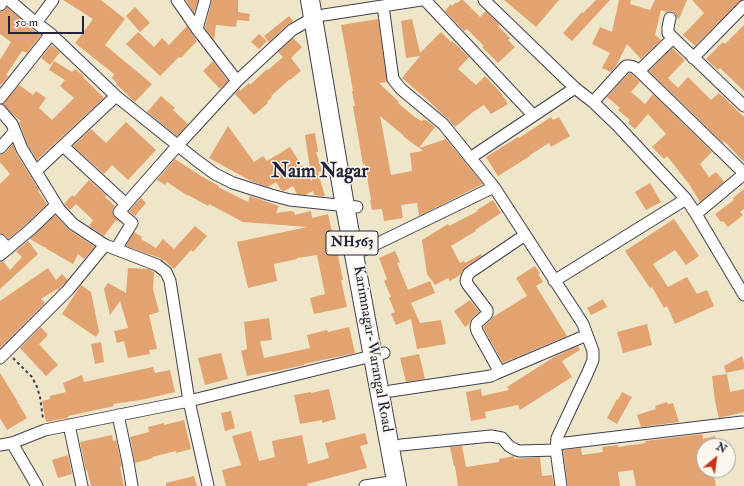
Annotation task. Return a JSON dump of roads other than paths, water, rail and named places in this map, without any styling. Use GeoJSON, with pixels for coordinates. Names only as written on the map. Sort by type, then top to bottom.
{"type":"FeatureCollection","features":[{"type":"Feature","properties":{"kind":"highway","name":"Karimnagar-Warangal Road"},"geometry":{"type":"LineString","coordinates":[[310,0],[319,11],[351,207],[379,354],[392,391],[401,445],[400,484]]}},
{"type":"Feature","properties":{"kind":"highway","name":"Karimnagar-Warangal Road"},"geometry":{"type":"LineString","coordinates":[[351,207],[364,250],[400,484]]}},
{"type":"Feature","properties":{"kind":"street"},"geometry":{"type":"LineString","coordinates":[[0,5],[4,0]]}},
{"type":"Feature","properties":{"kind":"street"},"geometry":{"type":"LineString","coordinates":[[9,0],[36,23],[52,34],[116,96],[215,174],[233,183],[290,200],[351,207]]}},
{"type":"Feature","properties":{"kind":"street"},"geometry":{"type":"LineString","coordinates":[[36,23],[53,0]]}},
{"type":"Feature","properties":{"kind":"street"},"geometry":{"type":"LineString","coordinates":[[177,0],[237,81]]}},
{"type":"Feature","properties":{"kind":"street"},"geometry":{"type":"LineString","coordinates":[[197,28],[205,0]]}},
{"type":"Feature","properties":{"kind":"street"},"geometry":{"type":"LineString","coordinates":[[3,355],[132,224],[132,222],[119,212],[237,81],[292,30],[319,11],[383,6],[421,0]]}},
{"type":"Feature","properties":{"kind":"street"},"geometry":{"type":"LineString","coordinates":[[426,0],[533,115]]}},
{"type":"Feature","properties":{"kind":"street"},"geometry":{"type":"LineString","coordinates":[[484,0],[575,88],[593,102],[617,125],[686,199],[744,294]]}},
{"type":"Feature","properties":{"kind":"street"},"geometry":{"type":"LineString","coordinates":[[383,6],[393,79],[401,89],[443,124],[494,188],[583,324],[593,351],[593,360],[557,438],[556,447],[561,486]]}},
{"type":"Feature","properties":{"kind":"street"},"geometry":{"type":"LineString","coordinates":[[693,58],[744,6]]}},
{"type":"Feature","properties":{"kind":"street"},"geometry":{"type":"LineString","coordinates":[[670,18],[668,33],[744,106]]}},
{"type":"Feature","properties":{"kind":"street"},"geometry":{"type":"LineString","coordinates":[[0,98],[52,34]]}},
{"type":"Feature","properties":{"kind":"street"},"geometry":{"type":"LineString","coordinates":[[639,71],[673,38]]}},
{"type":"Feature","properties":{"kind":"street"},"geometry":{"type":"LineString","coordinates":[[593,102],[626,66],[630,66],[639,71],[744,173],[696,214]]}},
{"type":"Feature","properties":{"kind":"street"},"geometry":{"type":"LineString","coordinates":[[470,158],[575,88]]}},
{"type":"Feature","properties":{"kind":"street"},"geometry":{"type":"LineString","coordinates":[[36,171],[116,96]]}},
{"type":"Feature","properties":{"kind":"street"},"geometry":{"type":"LineString","coordinates":[[0,110],[12,124],[22,148],[59,210],[73,224],[111,247],[156,265],[166,272],[170,281],[189,401],[208,486]]}},
{"type":"Feature","properties":{"kind":"street"},"geometry":{"type":"LineString","coordinates":[[0,148],[15,131]]}},
{"type":"Feature","properties":{"kind":"street"},"geometry":{"type":"LineString","coordinates":[[63,146],[126,204]]}},
{"type":"Feature","properties":{"kind":"street"},"geometry":{"type":"LineString","coordinates":[[364,250],[494,188]]}},
{"type":"Feature","properties":{"kind":"street"},"geometry":{"type":"LineString","coordinates":[[554,281],[686,199]]}},
{"type":"Feature","properties":{"kind":"street"},"geometry":{"type":"LineString","coordinates":[[0,240],[4,252],[56,205]]}},
{"type":"Feature","properties":{"kind":"street"},"geometry":{"type":"LineString","coordinates":[[495,374],[497,372],[497,367],[476,326],[487,313],[468,285],[466,281],[467,276],[469,273],[525,235]]}},
{"type":"Feature","properties":{"kind":"street"},"geometry":{"type":"LineString","coordinates":[[392,391],[491,376],[587,335]]}},
{"type":"Feature","properties":{"kind":"street"},"geometry":{"type":"LineString","coordinates":[[0,445],[12,443],[45,430],[189,401],[379,354]]}},
{"type":"Feature","properties":{"kind":"street"},"geometry":{"type":"LineString","coordinates":[[118,415],[132,486]]}},
{"type":"Feature","properties":{"kind":"street"},"geometry":{"type":"LineString","coordinates":[[69,425],[82,486]]}},
{"type":"Feature","properties":{"kind":"street"},"geometry":{"type":"LineString","coordinates":[[401,445],[497,436],[506,441],[509,446],[519,451],[743,425]]}},
{"type":"Feature","properties":{"kind":"street"},"geometry":{"type":"LineString","coordinates":[[12,443],[37,486]]}},
{"type":"Feature","properties":{"kind":"street"},"geometry":{"type":"LineString","coordinates":[[365,486],[400,484]]}},
{"type":"Feature","properties":{"kind":"district","name":"Naim Nagar"},"geometry":{"type":"Point","coordinates":[320,173]}}]}
